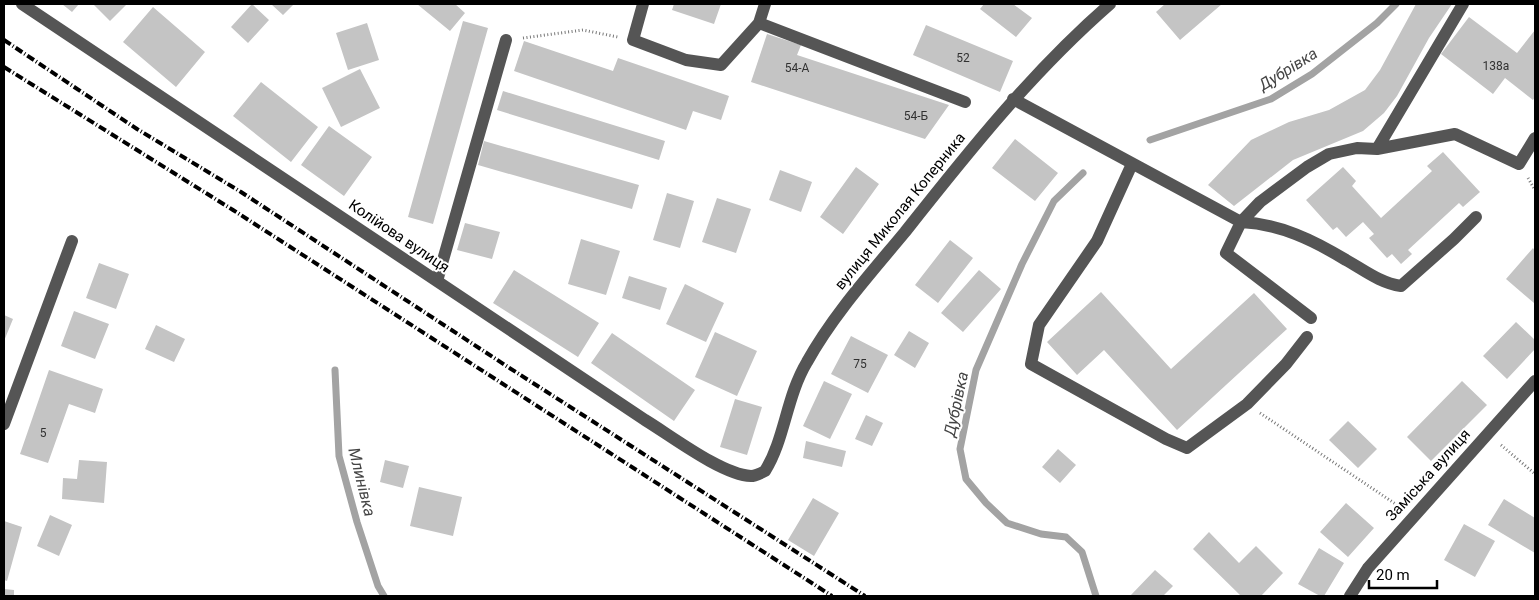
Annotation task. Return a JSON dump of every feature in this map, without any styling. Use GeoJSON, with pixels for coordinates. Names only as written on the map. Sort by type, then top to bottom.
{"type":"FeatureCollection","features":[{"type":"Feature","properties":{"kind":"street","name":"Колійова вулиця"},"geometry":{"type":"LineString","coordinates":[[22,4],[437,282],[706,459],[732,471],[751,476],[765,471]]}},
{"type":"Feature","properties":{"kind":"street"},"geometry":{"type":"LineString","coordinates":[[643,4],[633,40],[686,60],[721,65],[759,24],[765,4]]}},
{"type":"Feature","properties":{"kind":"street","name":"вулиця Миколая Коперника"},"geometry":{"type":"LineString","coordinates":[[765,471],[773,459],[793,387],[808,360],[850,299],[1013,99],[1068,41],[1110,4]]}},
{"type":"Feature","properties":{"kind":"street"},"geometry":{"type":"LineString","coordinates":[[1377,149],[1463,4]]}},
{"type":"Feature","properties":{"kind":"street"},"geometry":{"type":"LineString","coordinates":[[759,24],[965,102]]}},
{"type":"Feature","properties":{"kind":"street"},"geometry":{"type":"LineString","coordinates":[[437,282],[506,40]]}},
{"type":"Feature","properties":{"kind":"street"},"geometry":{"type":"LineString","coordinates":[[1013,99],[1241,222],[1260,223],[1317,243],[1387,284],[1401,286],[1476,217]]}},
{"type":"Feature","properties":{"kind":"street"},"geometry":{"type":"LineString","coordinates":[[1311,318],[1226,253],[1241,222],[1260,202],[1284,183],[1330,154],[1357,148],[1377,149],[1455,134],[1519,164],[1535,138]]}},
{"type":"Feature","properties":{"kind":"street"},"geometry":{"type":"LineString","coordinates":[[1132,164],[1097,241],[1039,325],[1032,364],[1166,440],[1187,448],[1247,404],[1286,364],[1307,337]]}},
{"type":"Feature","properties":{"kind":"street"},"geometry":{"type":"LineString","coordinates":[[4,424],[72,241]]}},
{"type":"Feature","properties":{"kind":"street","name":"Заміська вулиця"},"geometry":{"type":"LineString","coordinates":[[1350,596],[1368,568],[1413,515],[1535,380]]}},
{"type":"Feature","properties":{"kind":"path"},"geometry":{"type":"LineString","coordinates":[[506,40],[583,30],[633,40]]}},
{"type":"Feature","properties":{"kind":"path"},"geometry":{"type":"LineString","coordinates":[[1247,404],[1413,515]]}},
{"type":"Feature","properties":{"kind":"path"},"geometry":{"type":"LineString","coordinates":[[1487,434],[1535,474]]}},
{"type":"Feature","properties":{"kind":"building"},"geometry":{"type":"Polygon","coordinates":[[[62,4],[79,4],[72,12],[62,4]]]}},
{"type":"Feature","properties":{"kind":"building"},"geometry":{"type":"Polygon","coordinates":[[[93,4],[127,4],[110,21],[93,4]]]}},
{"type":"Feature","properties":{"kind":"building"},"geometry":{"type":"Polygon","coordinates":[[[252,4],[269,20],[248,43],[231,27],[252,4]]]}},
{"type":"Feature","properties":{"kind":"building"},"geometry":{"type":"Polygon","coordinates":[[[271,4],[294,4],[283,15],[271,4]]]}},
{"type":"Feature","properties":{"kind":"building"},"geometry":{"type":"Polygon","coordinates":[[[417,4],[455,4],[465,13],[450,31],[417,4]]]}},
{"type":"Feature","properties":{"kind":"building"},"geometry":{"type":"Polygon","coordinates":[[[674,4],[721,4],[714,24],[672,10],[674,4]]]}},
{"type":"Feature","properties":{"kind":"building"},"geometry":{"type":"Polygon","coordinates":[[[984,4],[1013,4],[1032,18],[1016,37],[980,9],[984,4]]]}},
{"type":"Feature","properties":{"kind":"building"},"geometry":{"type":"Polygon","coordinates":[[[1165,4],[1222,4],[1180,40],[1156,12],[1165,4]]]}},
{"type":"Feature","properties":{"kind":"building"},"geometry":{"type":"Polygon","coordinates":[[[1416,4],[1452,4],[1429,38],[1397,96],[1384,113],[1363,131],[1293,160],[1234,206],[1208,185],[1251,140],[1289,122],[1329,110],[1365,90],[1380,70],[1416,4]]]}},
{"type":"Feature","properties":{"kind":"building"},"geometry":{"type":"Polygon","coordinates":[[[153,7],[205,52],[176,87],[123,42],[153,7]]]}},
{"type":"Feature","properties":{"kind":"building"},"geometry":{"type":"Polygon","coordinates":[[[1469,17],[1517,53],[1535,30],[1535,97],[1533,100],[1505,78],[1493,94],[1441,54],[1469,17]]]}},
{"type":"Feature","properties":{"kind":"building"},"geometry":{"type":"Polygon","coordinates":[[[463,21],[488,28],[433,224],[408,217],[463,21]]]}},
{"type":"Feature","properties":{"kind":"building"},"geometry":{"type":"Polygon","coordinates":[[[367,23],[379,60],[348,70],[336,33],[367,23]]]}},
{"type":"Feature","properties":{"kind":"building"},"geometry":{"type":"Polygon","coordinates":[[[926,25],[1013,61],[1000,92],[913,55],[926,25]]]}},
{"type":"Feature","properties":{"kind":"building"},"geometry":{"type":"Polygon","coordinates":[[[767,34],[801,45],[797,55],[949,105],[925,139],[751,82],[767,34]]]}},
{"type":"Feature","properties":{"kind":"building"},"geometry":{"type":"Polygon","coordinates":[[[524,41],[613,71],[618,58],[729,96],[721,120],[693,111],[686,130],[514,71],[524,41]]]}},
{"type":"Feature","properties":{"kind":"building"},"geometry":{"type":"Polygon","coordinates":[[[360,69],[380,108],[341,127],[322,88],[360,69]]]}},
{"type":"Feature","properties":{"kind":"building"},"geometry":{"type":"Polygon","coordinates":[[[261,82],[318,127],[291,162],[233,116],[261,82]]]}},
{"type":"Feature","properties":{"kind":"building"},"geometry":{"type":"Polygon","coordinates":[[[503,91],[665,141],[659,160],[497,110],[503,91]]]}},
{"type":"Feature","properties":{"kind":"building"},"geometry":{"type":"Polygon","coordinates":[[[329,126],[372,157],[344,196],[301,165],[329,126]]]}},
{"type":"Feature","properties":{"kind":"building"},"geometry":{"type":"Polygon","coordinates":[[[1015,139],[1058,173],[1035,201],[992,168],[1015,139]]]}},
{"type":"Feature","properties":{"kind":"building"},"geometry":{"type":"Polygon","coordinates":[[[484,141],[639,185],[632,209],[478,165],[484,141]]]}},
{"type":"Feature","properties":{"kind":"building"},"geometry":{"type":"Polygon","coordinates":[[[1443,152],[1480,192],[1463,207],[1459,203],[1408,250],[1412,254],[1401,264],[1392,254],[1387,258],[1369,238],[1374,234],[1363,222],[1346,237],[1337,227],[1333,230],[1306,200],[1343,167],[1356,181],[1352,186],[1381,218],[1432,171],[1427,166],[1443,152]]]}},
{"type":"Feature","properties":{"kind":"building"},"geometry":{"type":"Polygon","coordinates":[[[856,167],[879,184],[843,234],[820,217],[856,167]]]}},
{"type":"Feature","properties":{"kind":"building"},"geometry":{"type":"Polygon","coordinates":[[[780,170],[812,182],[801,212],[769,200],[780,170]]]}},
{"type":"Feature","properties":{"kind":"building"},"geometry":{"type":"Polygon","coordinates":[[[667,193],[694,201],[680,248],[653,240],[667,193]]]}},
{"type":"Feature","properties":{"kind":"building"},"geometry":{"type":"Polygon","coordinates":[[[717,198],[751,209],[736,253],[702,242],[717,198]]]}},
{"type":"Feature","properties":{"kind":"building"},"geometry":{"type":"Polygon","coordinates":[[[465,223],[500,232],[492,259],[457,250],[465,223]]]}},
{"type":"Feature","properties":{"kind":"building"},"geometry":{"type":"Polygon","coordinates":[[[581,239],[620,251],[606,295],[568,284],[581,239]]]}},
{"type":"Feature","properties":{"kind":"building"},"geometry":{"type":"Polygon","coordinates":[[[950,240],[973,258],[938,303],[915,285],[950,240]]]}},
{"type":"Feature","properties":{"kind":"building"},"geometry":{"type":"Polygon","coordinates":[[[1533,248],[1535,251],[1534,303],[1506,279],[1533,248]]]}},
{"type":"Feature","properties":{"kind":"building"},"geometry":{"type":"Polygon","coordinates":[[[99,263],[129,274],[116,309],[86,298],[99,263]]]}},
{"type":"Feature","properties":{"kind":"building"},"geometry":{"type":"Polygon","coordinates":[[[514,270],[599,323],[578,357],[493,303],[514,270]]]}},
{"type":"Feature","properties":{"kind":"building"},"geometry":{"type":"Polygon","coordinates":[[[979,270],[1001,289],[963,332],[941,313],[979,270]]]}},
{"type":"Feature","properties":{"kind":"building"},"geometry":{"type":"Polygon","coordinates":[[[629,276],[667,288],[660,310],[622,298],[629,276]]]}},
{"type":"Feature","properties":{"kind":"building"},"geometry":{"type":"Polygon","coordinates":[[[685,284],[724,303],[706,342],[666,324],[685,284]]]}},
{"type":"Feature","properties":{"kind":"building"},"geometry":{"type":"Polygon","coordinates":[[[1101,292],[1171,369],[1254,293],[1287,329],[1177,430],[1104,350],[1077,375],[1047,342],[1101,292]]]}},
{"type":"Feature","properties":{"kind":"building"},"geometry":{"type":"Polygon","coordinates":[[[74,311],[109,324],[95,359],[61,346],[74,311]]]}},
{"type":"Feature","properties":{"kind":"building"},"geometry":{"type":"Polygon","coordinates":[[[4,315],[13,319],[4,341],[4,315]]]}},
{"type":"Feature","properties":{"kind":"building"},"geometry":{"type":"Polygon","coordinates":[[[1516,322],[1535,340],[1535,349],[1507,379],[1483,356],[1516,322]]]}},
{"type":"Feature","properties":{"kind":"building"},"geometry":{"type":"Polygon","coordinates":[[[156,325],[185,339],[174,362],[145,349],[156,325]]]}},
{"type":"Feature","properties":{"kind":"building"},"geometry":{"type":"Polygon","coordinates":[[[909,331],[929,343],[915,368],[894,355],[909,331]]]}},
{"type":"Feature","properties":{"kind":"building"},"geometry":{"type":"Polygon","coordinates":[[[715,332],[757,351],[737,396],[695,377],[715,332]]]}},
{"type":"Feature","properties":{"kind":"building"},"geometry":{"type":"Polygon","coordinates":[[[612,333],[695,390],[674,421],[591,363],[612,333]]]}},
{"type":"Feature","properties":{"kind":"building"},"geometry":{"type":"Polygon","coordinates":[[[851,336],[888,355],[868,393],[831,374],[851,336]]]}},
{"type":"Feature","properties":{"kind":"building"},"geometry":{"type":"Polygon","coordinates":[[[49,370],[103,389],[95,413],[69,404],[48,463],[20,454],[49,370]]]}},
{"type":"Feature","properties":{"kind":"building"},"geometry":{"type":"Polygon","coordinates":[[[824,381],[852,394],[830,439],[803,426],[824,381]]]}},
{"type":"Feature","properties":{"kind":"building"},"geometry":{"type":"Polygon","coordinates":[[[1462,381],[1487,405],[1431,461],[1407,437],[1462,381]]]}},
{"type":"Feature","properties":{"kind":"building"},"geometry":{"type":"Polygon","coordinates":[[[735,399],[762,407],[747,455],[720,447],[735,399]]]}},
{"type":"Feature","properties":{"kind":"building"},"geometry":{"type":"Polygon","coordinates":[[[866,415],[883,423],[872,446],[855,439],[866,415]]]}},
{"type":"Feature","properties":{"kind":"building"},"geometry":{"type":"Polygon","coordinates":[[[1348,421],[1377,449],[1358,468],[1329,440],[1348,421]]]}},
{"type":"Feature","properties":{"kind":"building"},"geometry":{"type":"Polygon","coordinates":[[[806,441],[846,451],[842,467],[803,458],[806,441]]]}},
{"type":"Feature","properties":{"kind":"building"},"geometry":{"type":"Polygon","coordinates":[[[1058,449],[1076,465],[1060,483],[1042,467],[1058,449]]]}},
{"type":"Feature","properties":{"kind":"building"},"geometry":{"type":"Polygon","coordinates":[[[79,460],[107,462],[104,503],[62,499],[63,478],[77,479],[79,460]]]}},
{"type":"Feature","properties":{"kind":"building"},"geometry":{"type":"Polygon","coordinates":[[[385,460],[409,466],[403,488],[380,482],[385,460]]]}},
{"type":"Feature","properties":{"kind":"building"},"geometry":{"type":"Polygon","coordinates":[[[419,487],[462,497],[453,536],[410,526],[419,487]]]}},
{"type":"Feature","properties":{"kind":"building"},"geometry":{"type":"Polygon","coordinates":[[[813,498],[839,513],[814,556],[788,540],[813,498]]]}},
{"type":"Feature","properties":{"kind":"building"},"geometry":{"type":"Polygon","coordinates":[[[1504,499],[1535,518],[1535,553],[1488,525],[1504,499]]]}},
{"type":"Feature","properties":{"kind":"building"},"geometry":{"type":"Polygon","coordinates":[[[1346,503],[1374,528],[1348,557],[1320,532],[1346,503]]]}},
{"type":"Feature","properties":{"kind":"building"},"geometry":{"type":"Polygon","coordinates":[[[50,515],[72,525],[59,556],[37,546],[50,515]]]}},
{"type":"Feature","properties":{"kind":"building"},"geometry":{"type":"Polygon","coordinates":[[[4,521],[22,527],[7,581],[4,580],[4,521]]]}},
{"type":"Feature","properties":{"kind":"building"},"geometry":{"type":"Polygon","coordinates":[[[1464,524],[1495,541],[1475,577],[1444,560],[1464,524]]]}},
{"type":"Feature","properties":{"kind":"building"},"geometry":{"type":"Polygon","coordinates":[[[1209,532],[1239,563],[1256,546],[1283,573],[1261,596],[1241,596],[1193,549],[1209,532]]]}},
{"type":"Feature","properties":{"kind":"building"},"geometry":{"type":"Polygon","coordinates":[[[1319,548],[1344,563],[1324,596],[1320,596],[1298,584],[1319,548]]]}},
{"type":"Feature","properties":{"kind":"building"},"geometry":{"type":"Polygon","coordinates":[[[1155,570],[1173,586],[1163,596],[1130,596],[1155,570]]]}},
{"type":"Feature","properties":{"kind":"building"},"geometry":{"type":"Polygon","coordinates":[[[4,589],[14,590],[14,596],[4,596],[4,589]]]}},
{"type":"Feature","properties":{"kind":"waterway","name":"Дубрівка"},"geometry":{"type":"LineString","coordinates":[[1150,140],[1271,99],[1312,74],[1377,23],[1396,4]]}},
{"type":"Feature","properties":{"kind":"waterway","name":"Дубрівка"},"geometry":{"type":"LineString","coordinates":[[1083,173],[1054,201],[1022,264],[976,370],[960,449],[966,479],[986,503],[1007,523],[1041,534],[1066,537],[1082,552],[1096,596]]}},
{"type":"Feature","properties":{"kind":"waterway","name":"Млинівка"},"geometry":{"type":"LineString","coordinates":[[335,370],[339,456],[357,522],[378,586],[384,596]]}},
{"type":"Feature","properties":{"kind":"railway"},"geometry":{"type":"LineString","coordinates":[[4,40],[137,129],[241,192],[508,367],[865,596]]}},
{"type":"Feature","properties":{"kind":"railway"},"geometry":{"type":"LineString","coordinates":[[4,67],[233,210],[832,596]]}}]}
